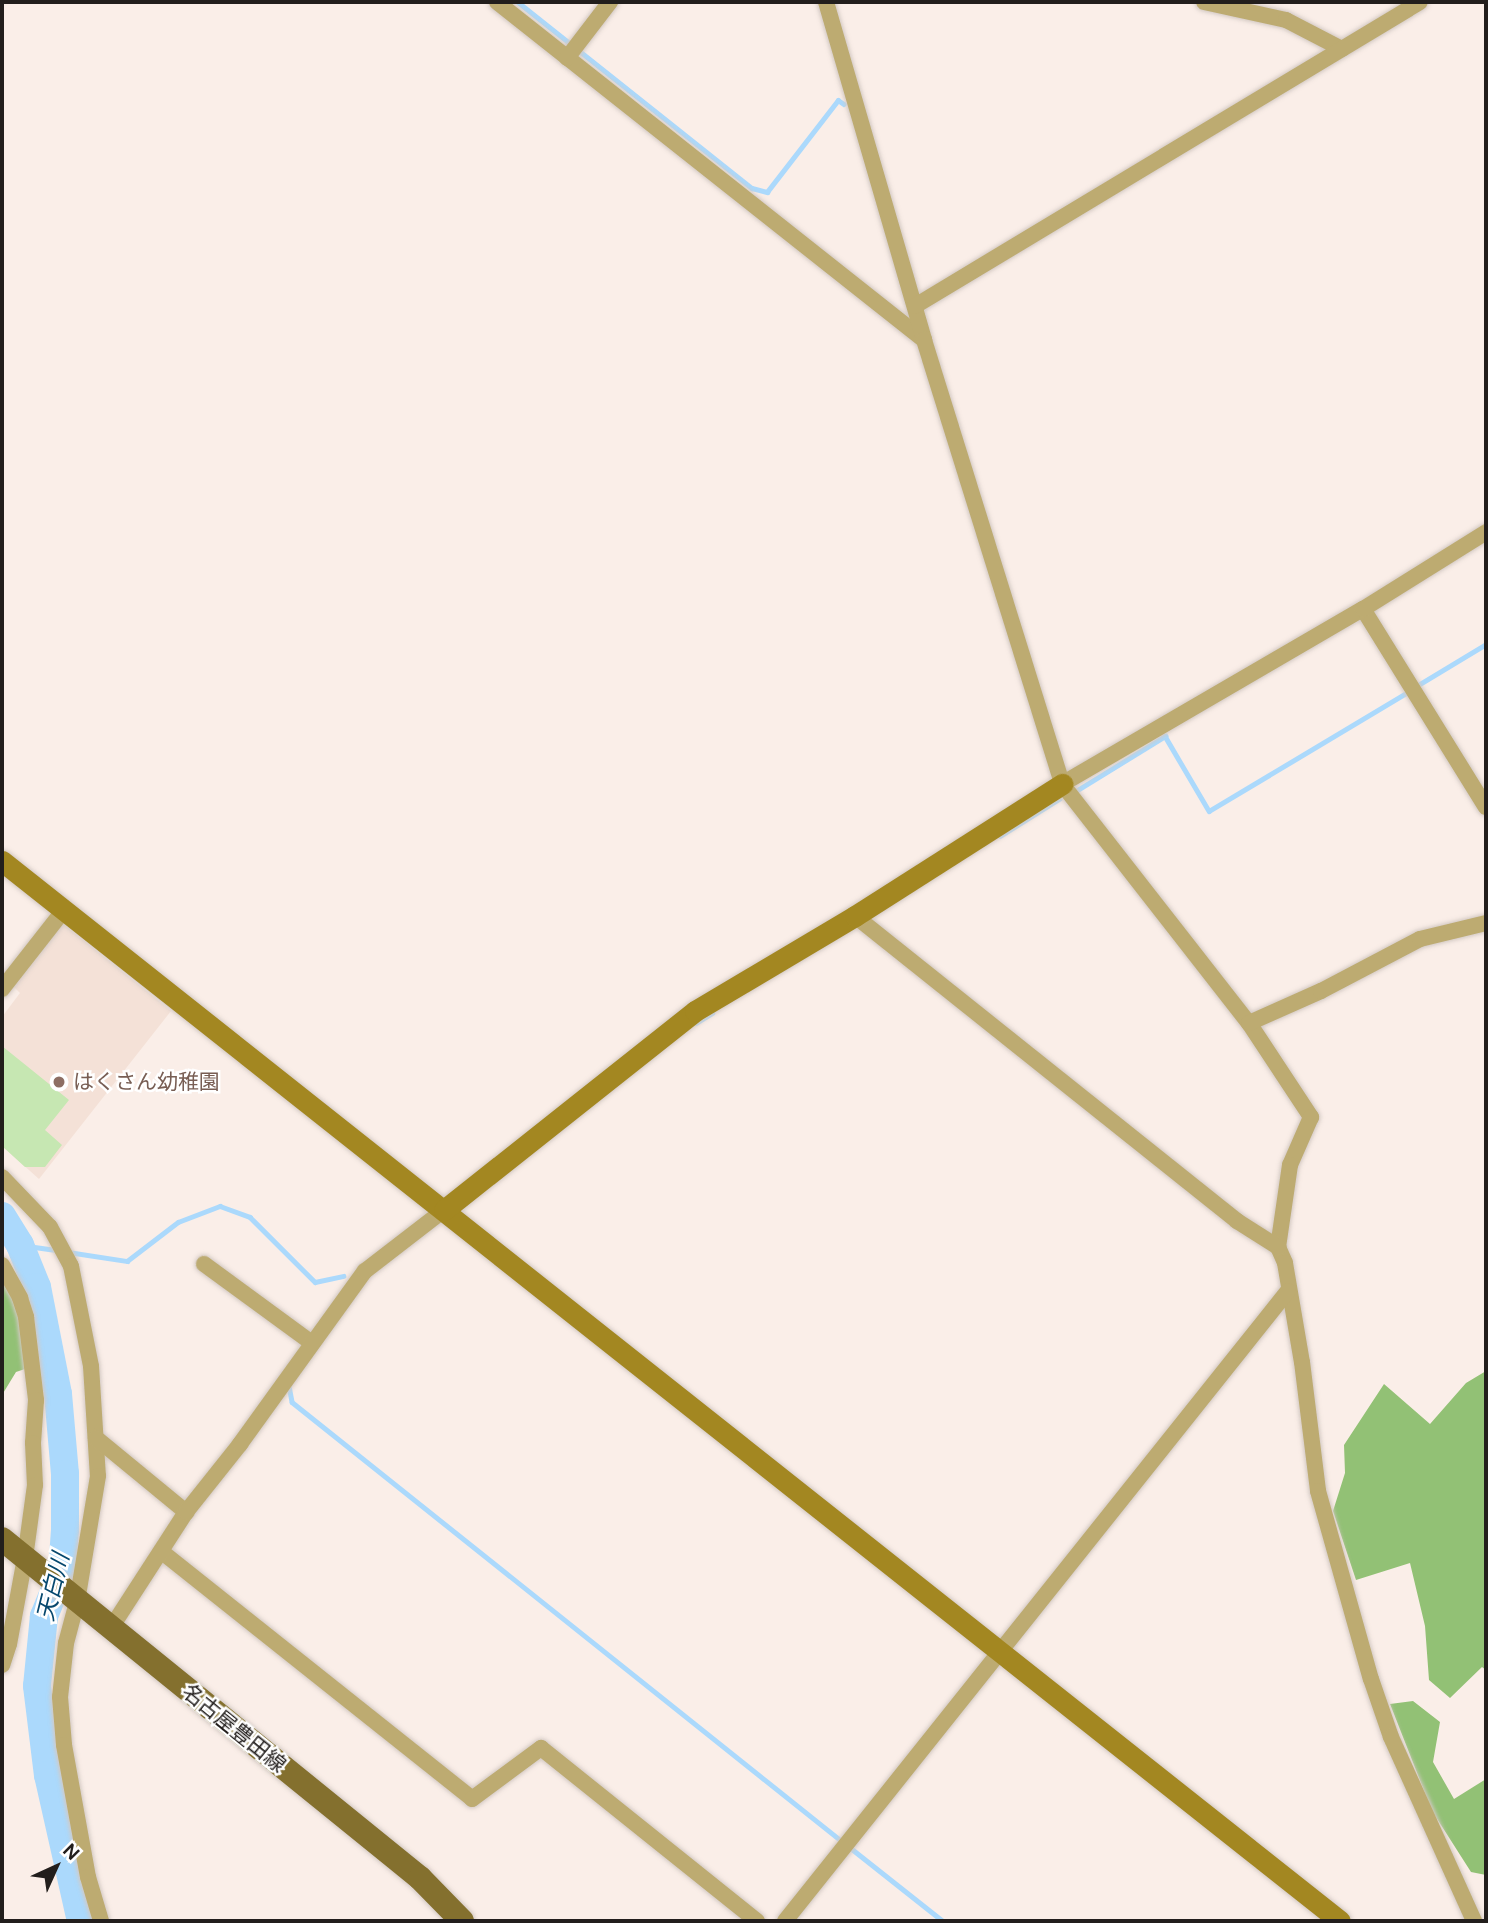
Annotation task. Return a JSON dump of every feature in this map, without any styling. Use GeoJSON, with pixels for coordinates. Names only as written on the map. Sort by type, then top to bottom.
{"type":"FeatureCollection","features":[{"type":"Feature","properties":{"kind":"main road","name":"名古屋豊田線"},"geometry":{"type":"LineString","coordinates":[[2,1539],[420,1878],[463,1921]]}},
{"type":"Feature","properties":{"kind":"street"},"geometry":{"type":"LineString","coordinates":[[497,2],[924,340]]}},
{"type":"Feature","properties":{"kind":"street"},"geometry":{"type":"LineString","coordinates":[[567,58],[610,2]]}},
{"type":"Feature","properties":{"kind":"street"},"geometry":{"type":"LineString","coordinates":[[826,2],[924,340],[1062,784],[1249,1023],[1311,1116],[1290,1165],[1278,1247],[1285,1263],[1302,1362],[1318,1491],[1344,1590],[1391,1737],[1474,1921]]}},
{"type":"Feature","properties":{"kind":"street"},"geometry":{"type":"LineString","coordinates":[[1205,2],[1286,20],[1342,49]]}},
{"type":"Feature","properties":{"kind":"street"},"geometry":{"type":"LineString","coordinates":[[915,306],[1420,2]]}},
{"type":"Feature","properties":{"kind":"street"},"geometry":{"type":"LineString","coordinates":[[111,1628],[186,1513],[365,1271],[695,1011],[855,916],[1062,784],[1363,609],[1486,532]]}},
{"type":"Feature","properties":{"kind":"street"},"geometry":{"type":"LineString","coordinates":[[1363,609],[1486,807]]}},
{"type":"Feature","properties":{"kind":"street"},"geometry":{"type":"LineString","coordinates":[[2,861],[1340,1921]]}},
{"type":"Feature","properties":{"kind":"street"},"geometry":{"type":"LineString","coordinates":[[2,989],[64,910]]}},
{"type":"Feature","properties":{"kind":"street"},"geometry":{"type":"LineString","coordinates":[[855,916],[1237,1221],[1278,1247]]}},
{"type":"Feature","properties":{"kind":"street"},"geometry":{"type":"LineString","coordinates":[[1249,1023],[1321,991],[1420,939],[1486,923]]}},
{"type":"Feature","properties":{"kind":"street"},"geometry":{"type":"LineString","coordinates":[[2,1177],[50,1227],[71,1266],[88,1345],[96,1438],[96,1503],[74,1599],[60,1697],[64,1745],[88,1877],[101,1921]]}},
{"type":"Feature","properties":{"kind":"street"},"geometry":{"type":"LineString","coordinates":[[204,1264],[312,1343]]}},
{"type":"Feature","properties":{"kind":"street"},"geometry":{"type":"LineString","coordinates":[[2,1265],[20,1298],[26,1317],[34,1371],[35,1485],[28,1561],[2,1665]]}},
{"type":"Feature","properties":{"kind":"street"},"geometry":{"type":"LineString","coordinates":[[785,1921],[1288,1291]]}},
{"type":"Feature","properties":{"kind":"street"},"geometry":{"type":"LineString","coordinates":[[96,1438],[186,1513]]}},
{"type":"Feature","properties":{"kind":"street"},"geometry":{"type":"LineString","coordinates":[[162,1552],[472,1799],[541,1748],[757,1921]]}},
{"type":"Feature","properties":{"kind":"shaded area","name":"はくさん幼稚園"},"geometry":{"type":"Polygon","coordinates":[[[63,924],[171,1011],[39,1179],[2,1146],[2,1017],[20,993],[14,987],[63,924]]]}},
{"type":"Feature","properties":{"kind":"green space"},"geometry":{"type":"Polygon","coordinates":[[[2,1046],[69,1100],[45,1130],[62,1145],[45,1167],[25,1167],[2,1146],[2,1046]]]}},
{"type":"Feature","properties":{"kind":"green space"},"geometry":{"type":"Polygon","coordinates":[[[2,1272],[10,1285],[31,1367],[16,1372],[2,1395],[2,1272]]]}},
{"type":"Feature","properties":{"kind":"green space"},"geometry":{"type":"Polygon","coordinates":[[[1486,1371],[1486,1670],[1482,1667],[1450,1698],[1429,1680],[1425,1626],[1410,1563],[1356,1580],[1333,1511],[1345,1473],[1344,1445],[1384,1384],[1430,1424],[1466,1383],[1486,1371]]]}},
{"type":"Feature","properties":{"kind":"green space"},"geometry":{"type":"Polygon","coordinates":[[[1413,1701],[1440,1722],[1433,1762],[1454,1799],[1486,1779],[1486,1875],[1471,1872],[1432,1811],[1390,1704],[1413,1701]]]}},
{"type":"Feature","properties":{"kind":"waterway"},"geometry":{"type":"LineString","coordinates":[[518,2],[752,188],[767,192],[838,100],[844,104]]}},
{"type":"Feature","properties":{"kind":"waterway"},"geometry":{"type":"LineString","coordinates":[[1420,684],[1486,644]]}},
{"type":"Feature","properties":{"kind":"waterway"},"geometry":{"type":"LineString","coordinates":[[1076,791],[1165,736],[1209,811],[1406,693]]}},
{"type":"Feature","properties":{"kind":"waterway"},"geometry":{"type":"LineString","coordinates":[[1000,836],[1059,799]]}},
{"type":"Feature","properties":{"kind":"waterway"},"geometry":{"type":"LineString","coordinates":[[696,1023],[712,1013]]}},
{"type":"Feature","properties":{"kind":"waterway"},"geometry":{"type":"LineString","coordinates":[[68,1252],[127,1261],[178,1222],[220,1206],[250,1217],[315,1282],[343,1276]]}},
{"type":"Feature","properties":{"kind":"waterway","name":"天白川"},"geometry":{"type":"LineString","coordinates":[[2,1216],[20,1245],[37,1287],[58,1394],[65,1474],[62,1572],[44,1616],[37,1686],[48,1775],[81,1921]]}},
{"type":"Feature","properties":{"kind":"waterway"},"geometry":{"type":"LineString","coordinates":[[20,1245],[56,1250]]}},
{"type":"Feature","properties":{"kind":"waterway"},"geometry":{"type":"LineString","coordinates":[[289,1386],[292,1402],[839,1839]]}},
{"type":"Feature","properties":{"kind":"waterway"},"geometry":{"type":"LineString","coordinates":[[852,1849],[943,1921]]}},
{"type":"Feature","properties":{"kind":"place","name":"はくさん幼稚園"},"geometry":{"type":"Point","coordinates":[59,1082]}}]}
